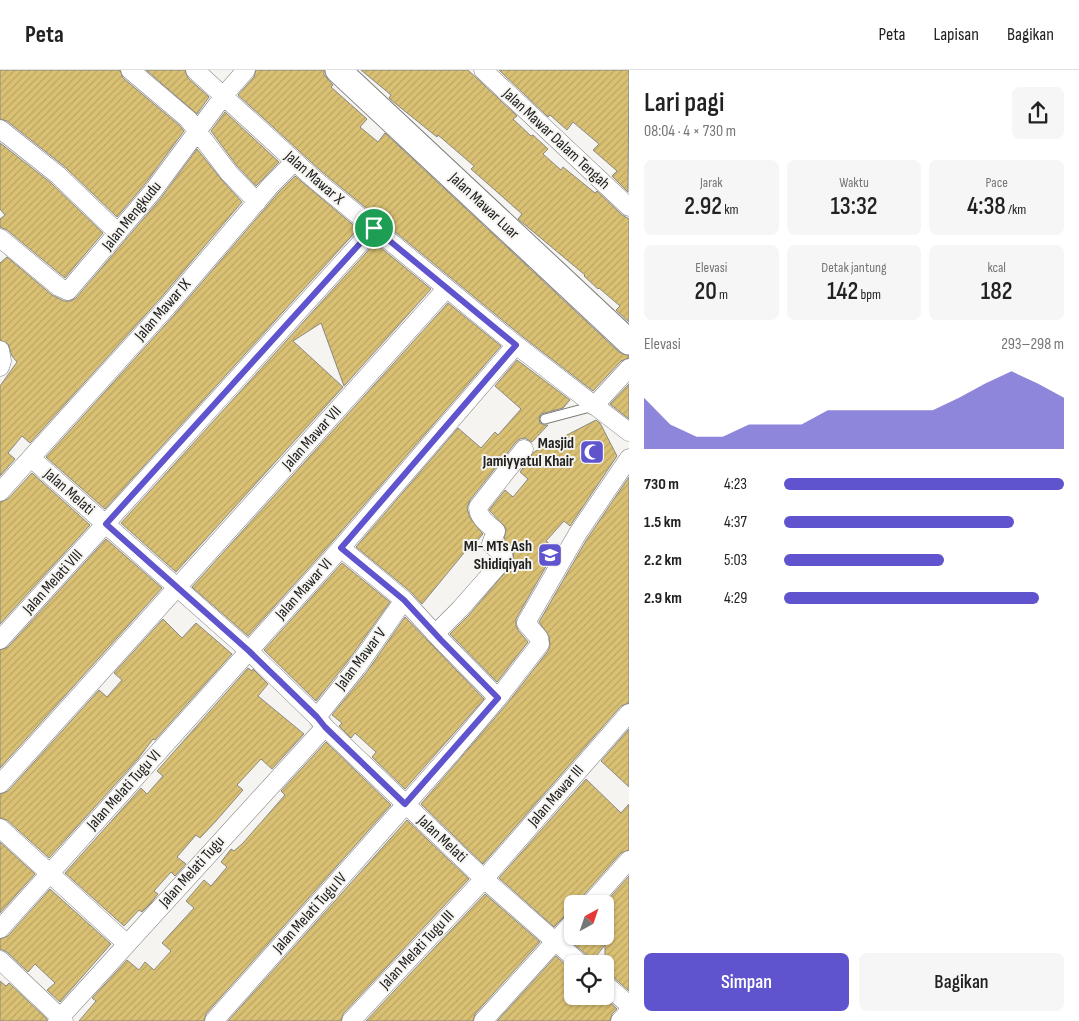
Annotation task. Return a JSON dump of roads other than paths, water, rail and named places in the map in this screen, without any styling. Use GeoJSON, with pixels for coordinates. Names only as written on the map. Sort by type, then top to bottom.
{"type":"FeatureCollection","features":[{"type":"Feature","properties":{"kind":"street"},"geometry":{"type":"LineString","coordinates":[[130,70],[188,119],[229,172],[257,202]]}},
{"type":"Feature","properties":{"kind":"street","name":"Jalan Mawar X"},"geometry":{"type":"LineString","coordinates":[[195,70],[294,162],[446,289],[629,432]]}},
{"type":"Feature","properties":{"kind":"street","name":"Jalan Mengkudu"},"geometry":{"type":"LineString","coordinates":[[0,238],[59,287],[68,291],[153,191],[223,97],[246,70]]}},
{"type":"Feature","properties":{"kind":"street","name":"Jalan Mawar Luar"},"geometry":{"type":"LineString","coordinates":[[338,70],[629,342]]}},
{"type":"Feature","properties":{"kind":"street","name":"Jalan Mawar Dalam Tengah"},"geometry":{"type":"LineString","coordinates":[[483,70],[629,207]]}},
{"type":"Feature","properties":{"kind":"street"},"geometry":{"type":"LineString","coordinates":[[0,129],[58,175],[118,233]]}},
{"type":"Feature","properties":{"kind":"street","name":"Jalan Mawar IX"},"geometry":{"type":"LineString","coordinates":[[31,458],[294,162]]}},
{"type":"Feature","properties":{"kind":"street","name":"Jalan Melati VIII"},"geometry":{"type":"LineString","coordinates":[[0,640],[374,228]]}},
{"type":"Feature","properties":{"kind":"street","name":"Jalan Mawar VII"},"geometry":{"type":"LineString","coordinates":[[0,784],[446,289]]}},
{"type":"Feature","properties":{"kind":"street","name":"Jalan Mawar VI"},"geometry":{"type":"LineString","coordinates":[[249,651],[341,548],[516,345]]}},
{"type":"Feature","properties":{"kind":"street"},"geometry":{"type":"LineString","coordinates":[[594,406],[629,368]]}},
{"type":"Feature","properties":{"kind":"street"},"geometry":{"type":"LineString","coordinates":[[435,634],[504,559],[503,555],[491,544],[496,531],[481,518],[478,507],[524,450]]}},
{"type":"Feature","properties":{"kind":"street","name":"Jalan Melati"},"geometry":{"type":"LineString","coordinates":[[0,492],[31,458],[249,651],[484,879],[571,955]]}},
{"type":"Feature","properties":{"kind":"street","name":"Jalan Melati Tugu IV"},"geometry":{"type":"LineString","coordinates":[[214,1021],[498,698],[540,644],[539,638],[526,623],[578,533],[629,458]]}},
{"type":"Feature","properties":{"kind":"street"},"geometry":{"type":"LineString","coordinates":[[341,548],[404,600],[498,698]]}},
{"type":"Feature","properties":{"kind":"street","name":"Jalan Mawar V"},"geometry":{"type":"LineString","coordinates":[[321,722],[404,600]]}},
{"type":"Feature","properties":{"kind":"street","name":"Jalan Melati Tugu VI"},"geometry":{"type":"LineString","coordinates":[[0,929],[249,651]]}},
{"type":"Feature","properties":{"kind":"street","name":"Jalan Mawar III"},"geometry":{"type":"LineString","coordinates":[[484,879],[629,714]]}},
{"type":"Feature","properties":{"kind":"street","name":"Jalan Melati Tugu"},"geometry":{"type":"LineString","coordinates":[[60,1020],[321,722]]}},
{"type":"Feature","properties":{"kind":"street"},"geometry":{"type":"LineString","coordinates":[[0,828],[126,944]]}},
{"type":"Feature","properties":{"kind":"street"},"geometry":{"type":"LineString","coordinates":[[598,895],[629,860]]}},
{"type":"Feature","properties":{"kind":"street","name":"Jalan Melati Tugu III"},"geometry":{"type":"LineString","coordinates":[[351,1021],[484,879]]}},
{"type":"Feature","properties":{"kind":"street"},"geometry":{"type":"LineString","coordinates":[[483,1021],[564,931]]}},
{"type":"Feature","properties":{"kind":"street"},"geometry":{"type":"LineString","coordinates":[[0,960],[60,1020]]}},
{"type":"Feature","properties":{"kind":"street"},"geometry":{"type":"LineString","coordinates":[[614,992],[629,1005]]}},
{"type":"Feature","properties":{"kind":"street"},"geometry":{"type":"LineString","coordinates":[[620,1021],[629,1011]]}},
{"type":"Feature","properties":{"kind":"lane"},"geometry":{"type":"LineString","coordinates":[[545,419],[594,406]]}},
{"type":"Feature","properties":{"kind":"place","name":"Masjid Jamiyyatul Khair"},"geometry":{"type":"Point","coordinates":[592,452]}},
{"type":"Feature","properties":{"kind":"place","name":"MI- MTs Ash Shidiqiyah"},"geometry":{"type":"Point","coordinates":[550,555]}}]}
